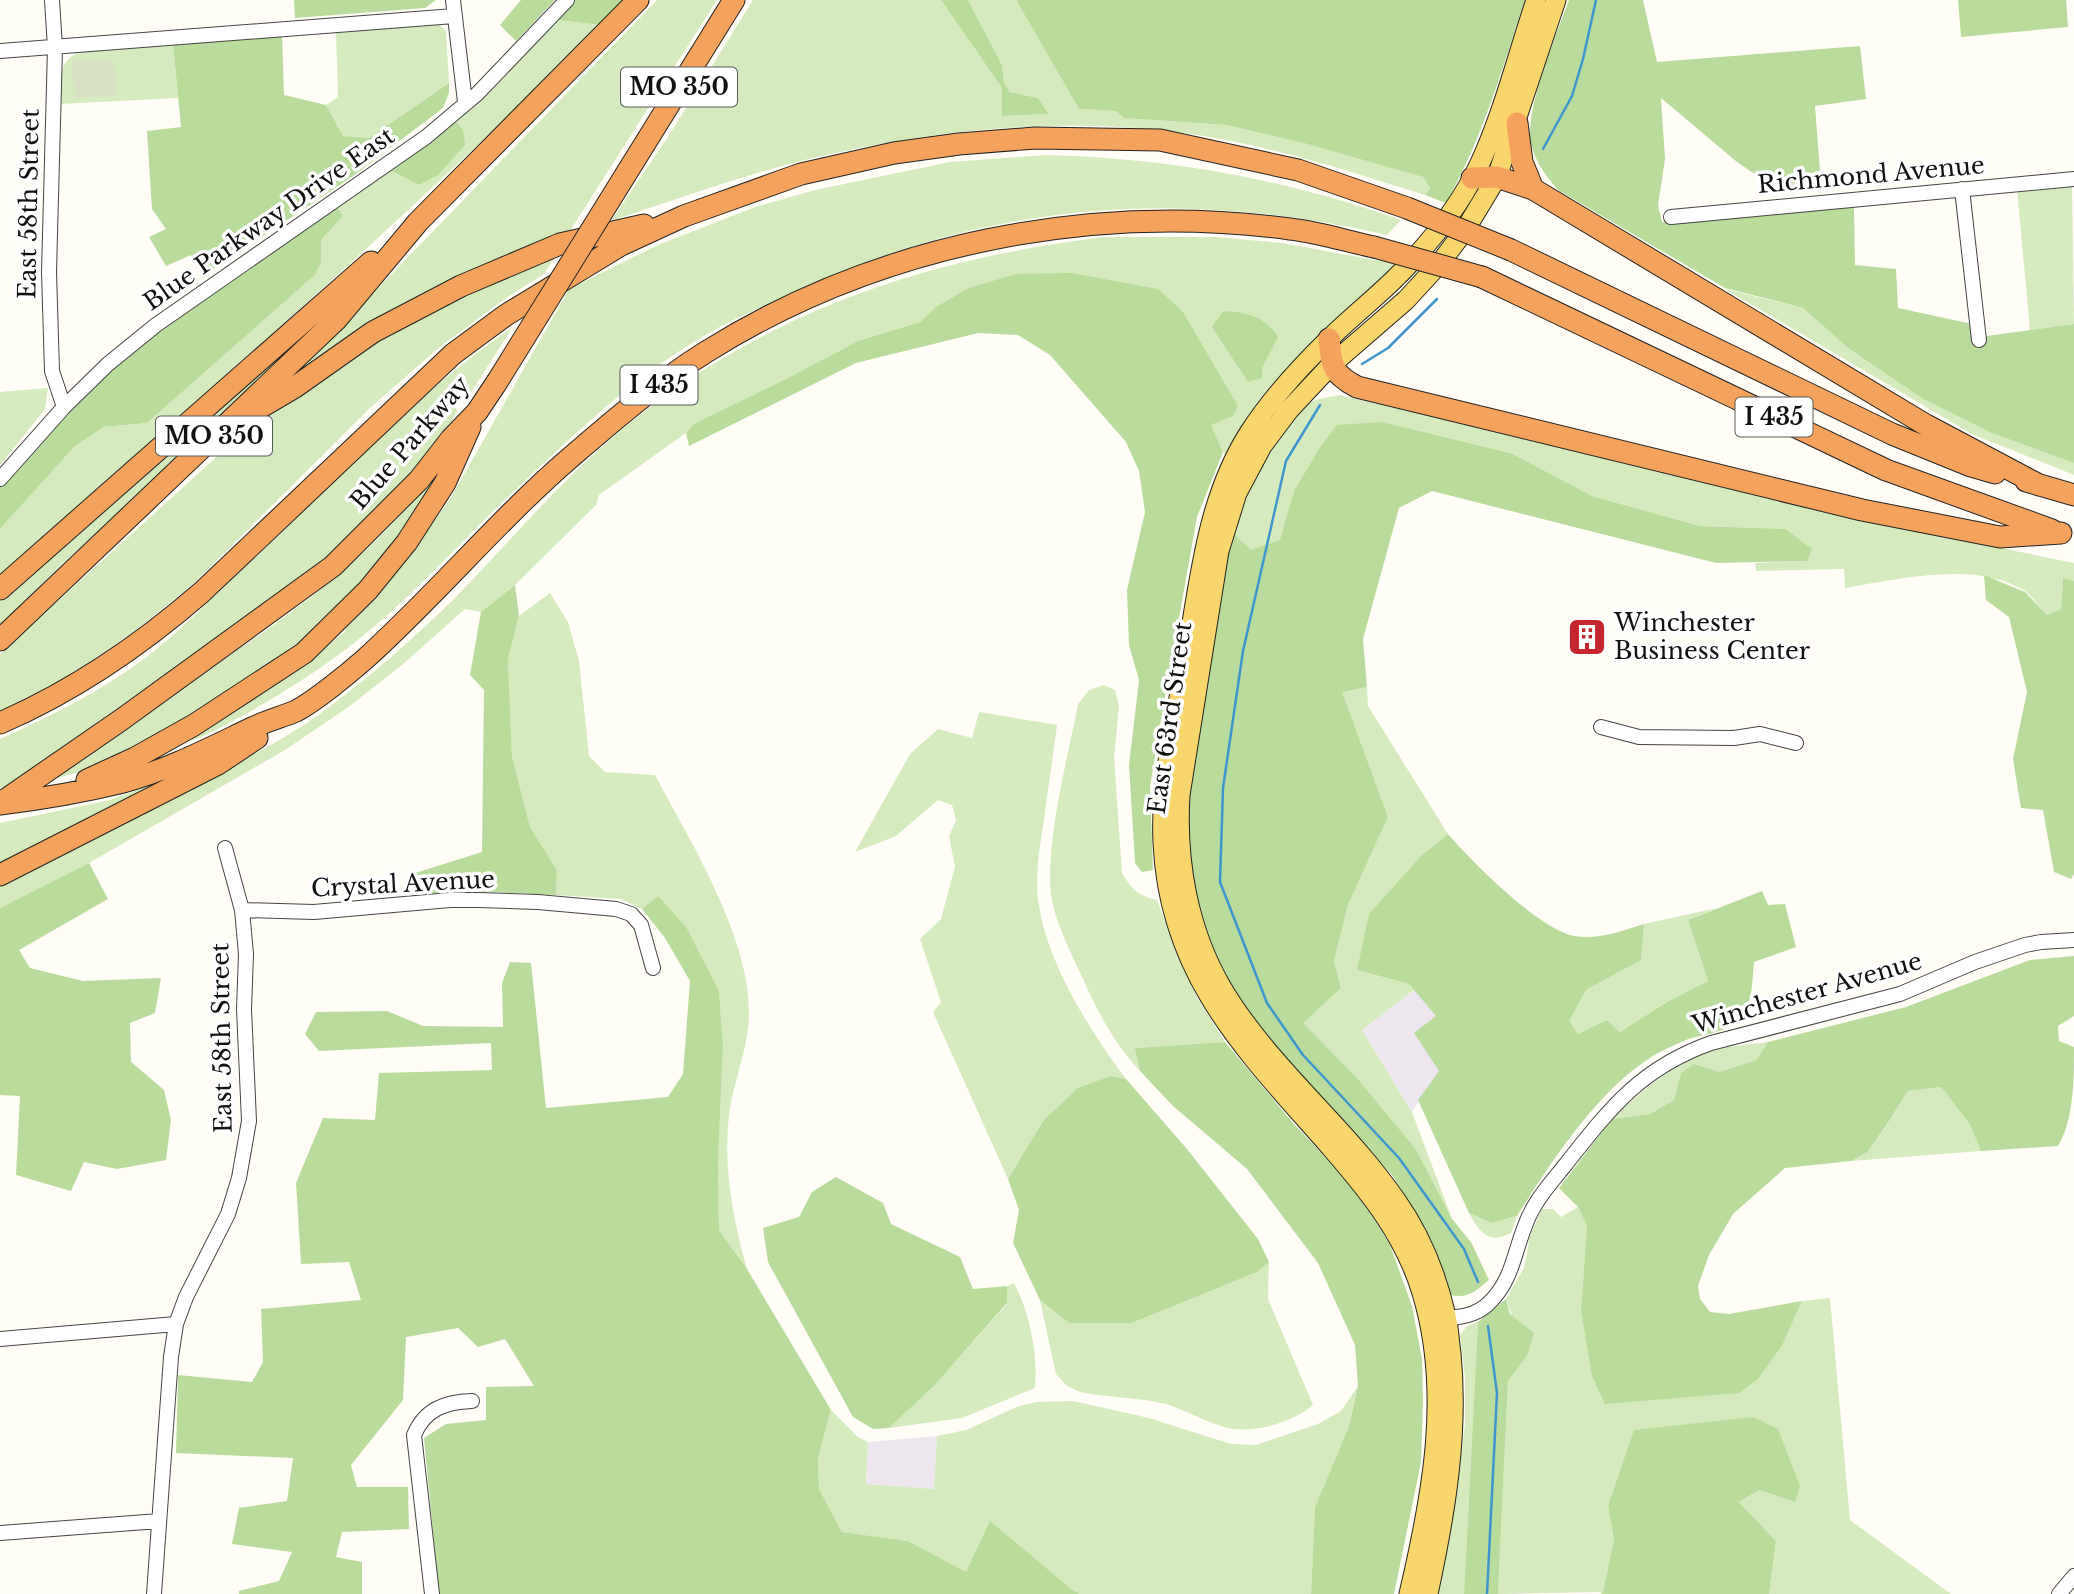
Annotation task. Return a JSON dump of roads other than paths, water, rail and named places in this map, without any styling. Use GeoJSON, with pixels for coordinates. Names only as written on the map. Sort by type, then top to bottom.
{"type":"FeatureCollection","features":[{"type":"Feature","properties":{"kind":"highway","name":"MO 350"},"geometry":{"type":"LineString","coordinates":[[0,640],[336,320],[418,222],[638,0]]}},
{"type":"Feature","properties":{"kind":"highway","name":"Blue Parkway"},"geometry":{"type":"LineString","coordinates":[[0,804],[333,566],[419,480],[477,412],[497,382],[734,0]]}},
{"type":"Feature","properties":{"kind":"highway"},"geometry":{"type":"LineString","coordinates":[[1517,123],[1522,162],[1534,190]]}},
{"type":"Feature","properties":{"kind":"highway","name":"I 435"},"geometry":{"type":"LineString","coordinates":[[0,723],[30,710],[94,674],[161,627],[202,592],[453,354],[506,315],[587,265],[621,245],[744,192],[801,174],[894,153],[959,144],[1035,138],[1160,140],[1298,170],[1407,208],[1511,250],[1892,434],[1971,466],[2074,495]]}},
{"type":"Feature","properties":{"kind":"highway"},"geometry":{"type":"LineString","coordinates":[[1472,178],[1497,177],[1534,190],[1926,425],[2039,485]]}},
{"type":"Feature","properties":{"kind":"highway"},"geometry":{"type":"LineString","coordinates":[[217,433],[295,387],[373,332],[461,286],[560,244],[684,216]]}},
{"type":"Feature","properties":{"kind":"highway","name":"I 435"},"geometry":{"type":"LineString","coordinates":[[0,804],[48,798],[126,781],[191,758],[258,725],[299,709],[363,661],[567,460],[652,389],[707,351],[763,320],[834,287],[893,265],[960,246],[1028,232],[1140,220],[1219,222],[1294,229],[1374,247],[1482,278],[1886,470],[2068,535]]}},
{"type":"Feature","properties":{"kind":"highway"},"geometry":{"type":"LineString","coordinates":[[0,589],[418,222]]}},
{"type":"Feature","properties":{"kind":"highway"},"geometry":{"type":"LineString","coordinates":[[1329,339],[1331,365],[1340,378],[1357,387],[1862,510],[2000,537],[2068,535]]}},
{"type":"Feature","properties":{"kind":"highway"},"geometry":{"type":"LineString","coordinates":[[48,798],[135,758],[194,725],[304,653],[368,590],[407,542],[446,483],[477,412]]}},
{"type":"Feature","properties":{"kind":"highway"},"geometry":{"type":"LineString","coordinates":[[0,876],[218,764],[299,709]]}},
{"type":"Feature","properties":{"kind":"main road","name":"East 63rd Street"},"geometry":{"type":"LineString","coordinates":[[1409,1594],[1424,1532],[1436,1448],[1437,1318],[1421,1290],[1404,1247],[1371,1195],[1235,1039],[1206,993],[1180,938],[1169,897],[1163,843],[1164,782],[1210,529],[1219,497],[1246,438],[1264,411],[1329,339],[1382,293],[1444,221],[1472,178],[1499,118],[1536,0]]}},
{"type":"Feature","properties":{"kind":"main road","name":"East 63rd Street"},"geometry":{"type":"LineString","coordinates":[[1428,1594],[1443,1526],[1453,1431],[1453,1375],[1437,1318],[1426,1255],[1397,1201],[1371,1167],[1275,1060],[1222,988],[1196,931],[1180,863],[1180,795],[1219,551],[1237,493],[1262,446],[1289,410],[1331,365],[1406,300],[1429,276],[1465,230],[1497,177],[1556,0]]}},
{"type":"Feature","properties":{"kind":"street","name":"East 58th Street"},"geometry":{"type":"LineString","coordinates":[[52,0],[55,48],[49,272],[52,371],[64,407]]}},
{"type":"Feature","properties":{"kind":"street"},"geometry":{"type":"LineString","coordinates":[[453,0],[464,102]]}},
{"type":"Feature","properties":{"kind":"street","name":"Blue Parkway Drive East"},"geometry":{"type":"LineString","coordinates":[[0,480],[64,407],[108,365],[156,326],[426,137],[492,78],[567,0]]}},
{"type":"Feature","properties":{"kind":"street"},"geometry":{"type":"LineString","coordinates":[[0,51],[454,16]]}},
{"type":"Feature","properties":{"kind":"street","name":"Richmond Avenue"},"geometry":{"type":"LineString","coordinates":[[1671,217],[2074,179]]}},
{"type":"Feature","properties":{"kind":"street"},"geometry":{"type":"LineString","coordinates":[[1962,189],[1979,340]]}},
{"type":"Feature","properties":{"kind":"street"},"geometry":{"type":"LineString","coordinates":[[1601,727],[1639,737],[1734,738],[1760,734],[1796,743]]}},
{"type":"Feature","properties":{"kind":"street","name":"East 58th Street"},"geometry":{"type":"LineString","coordinates":[[154,1594],[171,1357],[176,1324],[186,1297],[228,1213],[239,1178],[249,1121],[244,1009],[246,954],[242,910],[225,848]]}},
{"type":"Feature","properties":{"kind":"street","name":"Crystal Avenue"},"geometry":{"type":"LineString","coordinates":[[242,910],[314,912],[450,900],[538,902],[616,909],[631,914],[641,925],[653,968]]}},
{"type":"Feature","properties":{"kind":"street","name":"Winchester Avenue"},"geometry":{"type":"LineString","coordinates":[[1437,1318],[1480,1311],[1491,1301],[1507,1281],[1524,1226],[1536,1203],[1603,1116],[1634,1086],[1660,1066],[1711,1042],[1900,995],[1967,965],[2025,945],[2074,940]]}},
{"type":"Feature","properties":{"kind":"street"},"geometry":{"type":"LineString","coordinates":[[0,1339],[176,1324]]}},
{"type":"Feature","properties":{"kind":"street"},"geometry":{"type":"LineString","coordinates":[[432,1594],[414,1435],[426,1414],[451,1404],[472,1401]]}},
{"type":"Feature","properties":{"kind":"street"},"geometry":{"type":"LineString","coordinates":[[0,1532],[159,1521]]}},
{"type":"Feature","properties":{"kind":"street"},"geometry":{"type":"LineString","coordinates":[[2059,1594],[2074,1576]]}},
{"type":"Feature","properties":{"kind":"waterway"},"geometry":{"type":"LineString","coordinates":[[1543,149],[1572,96],[1596,0]]}},
{"type":"Feature","properties":{"kind":"waterway"},"geometry":{"type":"LineString","coordinates":[[1362,364],[1388,348],[1437,299]]}},
{"type":"Feature","properties":{"kind":"waterway"},"geometry":{"type":"LineString","coordinates":[[1320,405],[1286,461],[1243,651],[1223,788],[1220,882],[1267,1003],[1303,1055],[1399,1158],[1464,1249],[1478,1282]]}},
{"type":"Feature","properties":{"kind":"waterway"},"geometry":{"type":"LineString","coordinates":[[1487,1594],[1497,1393],[1488,1326]]}},
{"type":"Feature","properties":{"kind":"place","name":"Winchester Business Center"},"geometry":{"type":"Point","coordinates":[1587,637]}}]}
